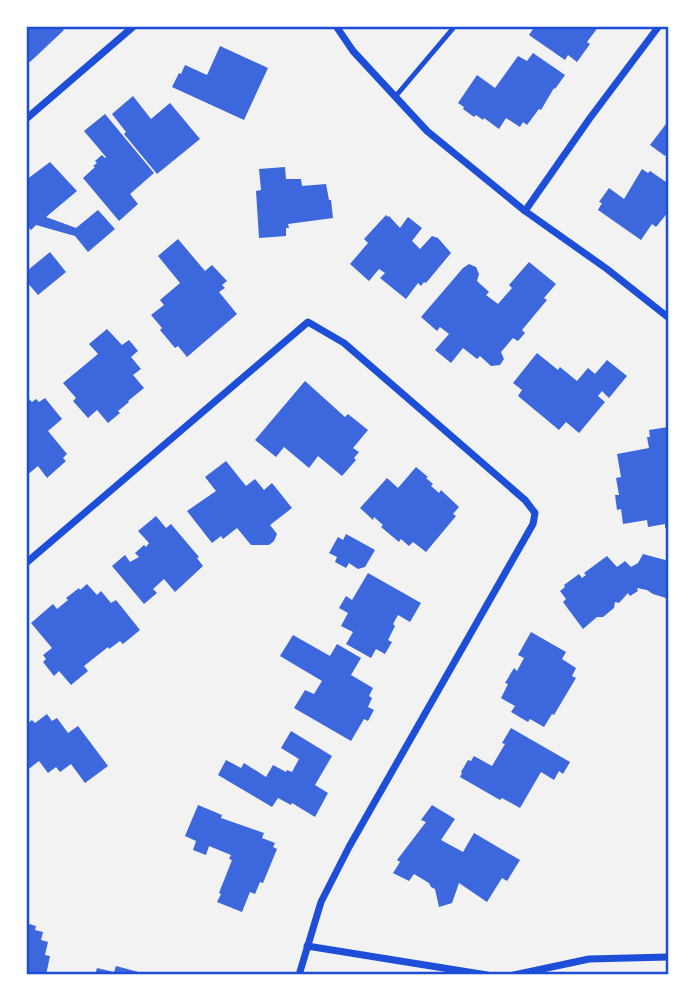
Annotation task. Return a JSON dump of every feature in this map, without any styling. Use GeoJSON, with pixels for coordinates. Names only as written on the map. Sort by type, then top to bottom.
{"type":"FeatureCollection","features":[{"type":"Feature","properties":{"kind":"street"},"geometry":{"type":"LineString","coordinates":[[26,119],[134,26]]}},
{"type":"Feature","properties":{"kind":"street"},"geometry":{"type":"LineString","coordinates":[[336,26],[353,51],[426,131],[525,211],[607,269],[669,318]]}},
{"type":"Feature","properties":{"kind":"street"},"geometry":{"type":"LineString","coordinates":[[525,211],[659,26]]}},
{"type":"Feature","properties":{"kind":"street"},"geometry":{"type":"LineString","coordinates":[[26,563],[308,322],[344,343],[526,500],[535,513],[533,524],[349,847],[321,902],[299,975]]}},
{"type":"Feature","properties":{"kind":"street"},"geometry":{"type":"LineString","coordinates":[[307,946],[487,975]]}},
{"type":"Feature","properties":{"kind":"street"},"geometry":{"type":"LineString","coordinates":[[514,975],[589,959],[669,957]]}},
{"type":"Feature","properties":{"kind":"lane"},"geometry":{"type":"LineString","coordinates":[[395,97],[454,26]]}},
{"type":"Feature","properties":{"kind":"building"},"geometry":{"type":"Polygon","coordinates":[[[26,26],[60,26],[64,30],[30,62],[26,57],[26,26]]]}},
{"type":"Feature","properties":{"kind":"building"},"geometry":{"type":"Polygon","coordinates":[[[535,26],[599,26],[577,62],[568,55],[565,60],[529,35],[535,26]]]}},
{"type":"Feature","properties":{"kind":"building"},"geometry":{"type":"Polygon","coordinates":[[[220,46],[268,68],[244,120],[172,87],[185,65],[207,75],[220,46]]]}},
{"type":"Feature","properties":{"kind":"building"},"geometry":{"type":"Polygon","coordinates":[[[533,53],[565,75],[527,125],[523,122],[520,127],[506,118],[499,129],[484,118],[483,120],[476,115],[474,117],[458,103],[477,75],[495,88],[518,56],[527,61],[533,53]]]}},
{"type":"Feature","properties":{"kind":"building"},"geometry":{"type":"Polygon","coordinates":[[[133,96],[151,119],[170,103],[200,139],[157,174],[124,134],[126,132],[112,114],[133,96]]]}},
{"type":"Feature","properties":{"kind":"building"},"geometry":{"type":"Polygon","coordinates":[[[105,114],[154,173],[130,194],[138,204],[119,221],[83,178],[95,167],[95,161],[102,155],[106,157],[84,131],[105,114]]]}},
{"type":"Feature","properties":{"kind":"building"},"geometry":{"type":"Polygon","coordinates":[[[669,120],[669,150],[665,156],[650,145],[669,120]]]}},
{"type":"Feature","properties":{"kind":"building"},"geometry":{"type":"Polygon","coordinates":[[[50,162],[77,191],[46,217],[76,228],[98,210],[115,229],[88,252],[75,236],[36,225],[31,230],[26,225],[26,180],[50,162]]]}},
{"type":"Feature","properties":{"kind":"building"},"geometry":{"type":"Polygon","coordinates":[[[285,167],[286,179],[301,179],[302,186],[326,184],[333,218],[288,224],[286,236],[259,238],[256,191],[261,190],[259,169],[285,167]]]}},
{"type":"Feature","properties":{"kind":"building"},"geometry":{"type":"Polygon","coordinates":[[[642,169],[648,173],[650,171],[669,184],[669,211],[656,227],[652,224],[641,240],[598,210],[602,203],[599,202],[609,188],[624,199],[642,169]]]}},
{"type":"Feature","properties":{"kind":"building"},"geometry":{"type":"Polygon","coordinates":[[[386,215],[400,228],[408,217],[422,228],[412,241],[420,249],[432,236],[438,238],[451,253],[426,283],[421,286],[418,283],[406,299],[380,278],[385,273],[379,269],[369,281],[350,264],[368,243],[364,239],[386,215]]]}},
{"type":"Feature","properties":{"kind":"building"},"geometry":{"type":"Polygon","coordinates":[[[178,239],[205,271],[212,265],[227,281],[222,285],[225,288],[219,292],[237,314],[187,357],[178,346],[175,348],[151,315],[164,305],[160,300],[180,283],[158,256],[178,239]]]}},
{"type":"Feature","properties":{"kind":"building"},"geometry":{"type":"Polygon","coordinates":[[[50,252],[66,272],[38,295],[26,281],[26,266],[28,270],[50,252]]]}},
{"type":"Feature","properties":{"kind":"building"},"geometry":{"type":"Polygon","coordinates":[[[529,262],[556,284],[544,298],[547,300],[522,330],[525,333],[518,341],[513,338],[501,352],[504,359],[500,365],[491,366],[480,356],[477,359],[463,348],[451,363],[435,350],[449,334],[440,327],[437,331],[421,317],[463,268],[469,264],[476,267],[479,274],[477,281],[489,292],[486,295],[498,304],[512,288],[509,285],[529,262]]]}},
{"type":"Feature","properties":{"kind":"building"},"geometry":{"type":"Polygon","coordinates":[[[107,329],[122,345],[129,340],[138,351],[131,357],[141,369],[133,375],[144,388],[108,423],[97,410],[88,418],[73,401],[76,398],[63,383],[98,354],[89,344],[107,329]]]}},
{"type":"Feature","properties":{"kind":"building"},"geometry":{"type":"Polygon","coordinates":[[[537,353],[577,381],[588,368],[595,374],[607,360],[627,376],[609,398],[602,391],[598,396],[605,402],[579,433],[566,422],[559,430],[518,396],[522,390],[513,383],[537,353]]]}},
{"type":"Feature","properties":{"kind":"building"},"geometry":{"type":"Polygon","coordinates":[[[305,381],[345,417],[348,414],[368,430],[353,448],[359,452],[354,458],[356,460],[342,476],[318,456],[309,468],[284,447],[276,457],[255,440],[305,381]]]}},
{"type":"Feature","properties":{"kind":"building"},"geometry":{"type":"Polygon","coordinates":[[[26,396],[32,402],[45,398],[62,419],[48,431],[67,454],[63,458],[66,461],[47,478],[38,466],[26,476],[26,396]]]}},
{"type":"Feature","properties":{"kind":"building"},"geometry":{"type":"Polygon","coordinates":[[[668,427],[669,527],[665,528],[665,524],[648,527],[647,520],[623,524],[615,495],[619,495],[616,478],[621,477],[617,454],[649,448],[649,430],[668,427]]]}},
{"type":"Feature","properties":{"kind":"building"},"geometry":{"type":"Polygon","coordinates":[[[226,461],[246,486],[255,479],[264,490],[272,483],[292,508],[270,525],[277,534],[269,545],[251,545],[237,528],[223,539],[221,536],[212,543],[187,511],[216,491],[205,477],[226,461]]]}},
{"type":"Feature","properties":{"kind":"building"},"geometry":{"type":"Polygon","coordinates":[[[416,467],[428,477],[426,478],[433,484],[431,486],[439,493],[441,490],[459,507],[453,514],[456,516],[426,552],[413,542],[409,546],[401,539],[399,542],[381,527],[383,525],[374,517],[373,520],[360,508],[387,478],[398,488],[416,467]]]}},
{"type":"Feature","properties":{"kind":"building"},"geometry":{"type":"Polygon","coordinates":[[[156,516],[166,528],[171,524],[199,557],[197,558],[203,566],[175,592],[164,579],[153,589],[157,593],[144,604],[112,566],[125,555],[130,562],[139,557],[135,553],[149,543],[138,531],[156,516]]]}},
{"type":"Feature","properties":{"kind":"building"},"geometry":{"type":"Polygon","coordinates":[[[346,534],[375,550],[365,567],[358,569],[349,563],[346,568],[335,562],[337,557],[329,553],[338,537],[343,540],[346,534]]]}},
{"type":"Feature","properties":{"kind":"building"},"geometry":{"type":"Polygon","coordinates":[[[643,554],[669,561],[669,599],[637,588],[638,591],[630,596],[628,593],[619,603],[615,602],[614,608],[603,617],[597,617],[583,629],[563,602],[566,599],[560,591],[564,585],[579,574],[582,578],[586,575],[584,573],[607,556],[617,567],[625,561],[631,567],[638,563],[643,554]]]}},
{"type":"Feature","properties":{"kind":"building"},"geometry":{"type":"Polygon","coordinates":[[[368,573],[421,603],[410,622],[398,615],[388,640],[392,642],[385,654],[376,649],[371,658],[346,644],[353,632],[341,626],[348,613],[339,608],[346,596],[352,600],[368,573]]]}},
{"type":"Feature","properties":{"kind":"building"},"geometry":{"type":"Polygon","coordinates":[[[87,584],[97,595],[101,591],[111,603],[116,600],[140,630],[123,644],[120,641],[109,649],[108,647],[84,666],[88,671],[71,685],[59,671],[54,676],[43,662],[46,659],[43,655],[52,648],[31,623],[53,604],[57,609],[68,600],[66,598],[87,584]]]}},
{"type":"Feature","properties":{"kind":"building"},"geometry":{"type":"Polygon","coordinates":[[[531,632],[566,652],[562,659],[576,668],[572,676],[576,678],[544,727],[511,712],[515,706],[501,698],[508,684],[505,683],[514,668],[517,671],[524,658],[518,655],[531,632]]]}},
{"type":"Feature","properties":{"kind":"building"},"geometry":{"type":"Polygon","coordinates":[[[293,635],[330,656],[337,644],[361,658],[351,675],[373,688],[368,707],[374,710],[368,721],[364,719],[351,741],[294,708],[305,690],[314,694],[322,681],[280,656],[293,635]]]}},
{"type":"Feature","properties":{"kind":"building"},"geometry":{"type":"Polygon","coordinates":[[[47,714],[52,721],[57,718],[68,733],[78,726],[108,766],[85,783],[71,764],[60,772],[56,767],[48,773],[39,761],[26,771],[26,721],[28,723],[32,720],[35,723],[47,714]]]}},
{"type":"Feature","properties":{"kind":"building"},"geometry":{"type":"Polygon","coordinates":[[[511,728],[570,762],[563,774],[559,771],[554,780],[541,772],[520,808],[460,777],[468,760],[471,761],[474,756],[492,766],[511,728]]]}},
{"type":"Feature","properties":{"kind":"building"},"geometry":{"type":"Polygon","coordinates":[[[291,731],[332,756],[315,785],[328,793],[315,817],[278,798],[272,807],[218,775],[226,760],[241,768],[244,763],[266,777],[273,765],[292,772],[299,759],[281,748],[291,731]]]}},
{"type":"Feature","properties":{"kind":"building"},"geometry":{"type":"Polygon","coordinates":[[[198,805],[222,815],[221,818],[264,833],[262,838],[275,843],[273,847],[277,849],[263,883],[260,882],[255,894],[250,892],[242,912],[217,902],[232,860],[229,859],[231,855],[209,846],[206,855],[193,850],[196,841],[185,836],[198,805]]]}},
{"type":"Feature","properties":{"kind":"building"},"geometry":{"type":"Polygon","coordinates":[[[432,805],[455,819],[441,840],[463,852],[474,833],[520,860],[507,881],[502,878],[487,902],[459,883],[452,903],[439,907],[435,889],[429,883],[414,874],[409,881],[393,873],[400,862],[397,860],[426,822],[421,820],[432,805]]]}},
{"type":"Feature","properties":{"kind":"building"},"geometry":{"type":"Polygon","coordinates":[[[26,923],[43,932],[41,940],[48,942],[45,955],[50,956],[46,975],[26,975],[26,923]]]}},
{"type":"Feature","properties":{"kind":"building"},"geometry":{"type":"Polygon","coordinates":[[[116,966],[146,975],[95,975],[97,968],[114,972],[116,966]]]}}]}
